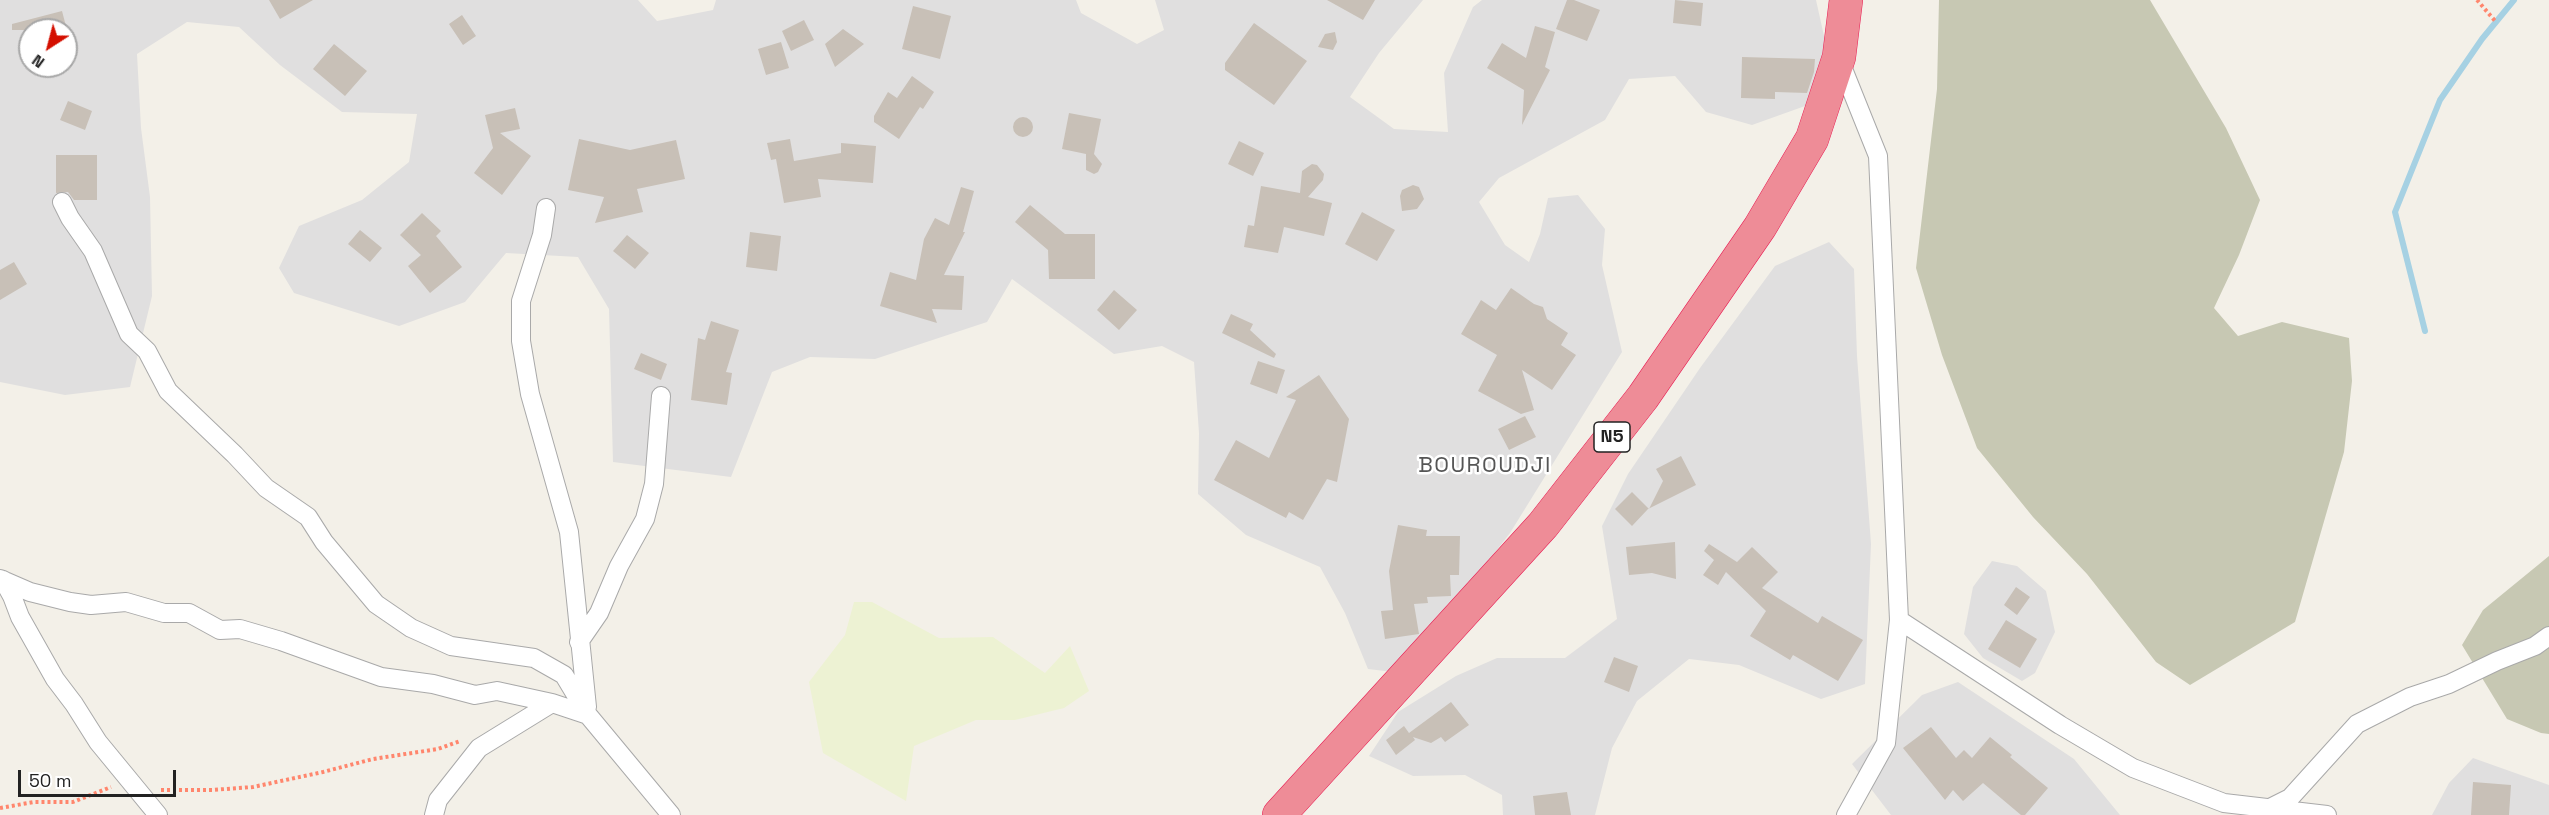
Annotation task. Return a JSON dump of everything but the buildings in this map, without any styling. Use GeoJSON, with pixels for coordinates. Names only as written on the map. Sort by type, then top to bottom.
{"type":"FeatureCollection","features":[{"type":"Feature","properties":{"kind":"highway","name":"N5"},"geometry":{"type":"LineString","coordinates":[[1279,815],[1543,525],[1643,397],[1760,227],[1812,139],[1839,57],[1846,0]]}},
{"type":"Feature","properties":{"kind":"street"},"geometry":{"type":"LineString","coordinates":[[1839,57],[1878,156],[1899,620],[1886,743],[1846,815]]}},
{"type":"Feature","properties":{"kind":"street"},"geometry":{"type":"LineString","coordinates":[[62,202],[97,259],[129,334],[147,351],[168,391],[236,455],[266,488],[308,516],[324,542],[376,604],[411,627],[451,646],[534,658],[564,675],[588,715],[671,815]]}},
{"type":"Feature","properties":{"kind":"street"},"geometry":{"type":"LineString","coordinates":[[546,208],[542,235],[521,301],[521,341],[530,394],[569,532],[576,581],[579,642],[588,715]]}},
{"type":"Feature","properties":{"kind":"street"},"geometry":{"type":"LineString","coordinates":[[579,642],[599,613],[619,566],[645,519],[654,484],[661,396]]}},
{"type":"Feature","properties":{"kind":"street"},"geometry":{"type":"LineString","coordinates":[[2,580],[30,592],[70,602],[91,605],[126,602],[164,614],[189,613],[220,630],[240,629],[281,641],[381,678],[433,684],[475,695],[497,691],[552,703],[588,715]]}},
{"type":"Feature","properties":{"kind":"street"},"geometry":{"type":"LineString","coordinates":[[2,580],[55,679],[98,742],[158,815]]}},
{"type":"Feature","properties":{"kind":"street"},"geometry":{"type":"LineString","coordinates":[[1899,620],[2060,725],[2133,768],[2224,803],[2326,815]]}},
{"type":"Feature","properties":{"kind":"street"},"geometry":{"type":"LineString","coordinates":[[2270,808],[2290,798],[2357,724],[2410,697],[2449,684],[2535,646],[2549,636]]}},
{"type":"Feature","properties":{"kind":"street"},"geometry":{"type":"LineString","coordinates":[[434,815],[438,800],[479,748],[552,703]]}},
{"type":"Feature","properties":{"kind":"street"},"geometry":{"type":"LineString","coordinates":[[653,794],[661,815]]}},
{"type":"Feature","properties":{"kind":"path"},"geometry":{"type":"LineString","coordinates":[[2477,0],[2496,22]]}},
{"type":"Feature","properties":{"kind":"path"},"geometry":{"type":"LineString","coordinates":[[0,808],[34,802],[73,802],[129,781],[154,790],[232,789],[322,772],[373,759],[438,749],[464,740],[479,748]]}},
{"type":"Feature","properties":{"kind":"shaded area"},"geometry":{"type":"Polygon","coordinates":[[[0,0],[638,0],[657,21],[713,10],[716,0],[1076,0],[1081,13],[1137,44],[1164,30],[1155,0],[1423,0],[1379,53],[1350,97],[1394,129],[1448,132],[1444,73],[1473,7],[1482,0],[1816,0],[1830,63],[1819,101],[1752,125],[1706,112],[1675,76],[1629,79],[1605,120],[1499,178],[1479,202],[1505,245],[1529,262],[1540,234],[1548,198],[1578,195],[1605,229],[1602,265],[1622,352],[1510,533],[1441,622],[1393,672],[1368,669],[1345,613],[1320,567],[1246,535],[1198,494],[1199,433],[1194,362],[1162,346],[1114,354],[1012,279],[987,322],[875,359],[810,357],[772,372],[731,477],[613,462],[609,309],[578,257],[506,253],[465,302],[399,326],[294,293],[279,268],[299,226],[362,200],[409,162],[417,114],[342,112],[280,65],[239,27],[187,22],[137,54],[141,128],[150,197],[152,296],[130,387],[65,395],[0,382],[0,0]]]}},
{"type":"Feature","properties":{"kind":"shaded area"},"geometry":{"type":"Polygon","coordinates":[[[1939,0],[2150,0],[2226,128],[2260,200],[2239,255],[2214,308],[2238,336],[2282,322],[2349,338],[2352,381],[2344,452],[2295,622],[2190,685],[2156,662],[2087,574],[2033,517],[1977,448],[1942,355],[1916,268],[1937,89],[1939,0]]]}},
{"type":"Feature","properties":{"kind":"shaded area"},"geometry":{"type":"Polygon","coordinates":[[[1829,242],[1854,269],[1857,356],[1871,544],[1865,684],[1821,699],[1739,665],[1689,659],[1637,701],[1612,748],[1595,815],[1503,815],[1502,795],[1465,775],[1413,776],[1369,756],[1398,712],[1456,676],[1497,658],[1565,658],[1617,619],[1602,526],[1628,474],[1700,368],[1775,266],[1829,242]]]}},
{"type":"Feature","properties":{"kind":"shaded area"},"geometry":{"type":"Polygon","coordinates":[[[2549,556],[2549,734],[2507,719],[2462,645],[2483,610],[2549,556]]]}},
{"type":"Feature","properties":{"kind":"shaded area"},"geometry":{"type":"Polygon","coordinates":[[[1992,561],[2017,566],[2046,591],[2055,632],[2035,673],[2022,681],[1983,658],[1964,634],[1973,587],[1992,561]]]}},
{"type":"Feature","properties":{"kind":"shaded area"},"geometry":{"type":"Polygon","coordinates":[[[854,602],[872,602],[939,638],[993,637],[1045,673],[1070,646],[1089,691],[1064,708],[1015,720],[976,720],[914,746],[906,801],[823,753],[809,682],[845,635],[854,602]]]}},
{"type":"Feature","properties":{"kind":"shaded area"},"geometry":{"type":"Polygon","coordinates":[[[1958,682],[2074,759],[2120,815],[1891,815],[1852,764],[1922,695],[1958,682]]]}},
{"type":"Feature","properties":{"kind":"shaded area"},"geometry":{"type":"Polygon","coordinates":[[[2473,758],[2549,785],[2549,815],[2432,815],[2449,783],[2473,758]]]}},
{"type":"Feature","properties":{"kind":"waterway"},"geometry":{"type":"LineString","coordinates":[[2425,331],[2395,212],[2440,100],[2482,39],[2514,0]]}},
{"type":"Feature","properties":{"kind":"district","name":"BOUROUDJI"},"geometry":{"type":"Point","coordinates":[1485,466]}}]}
